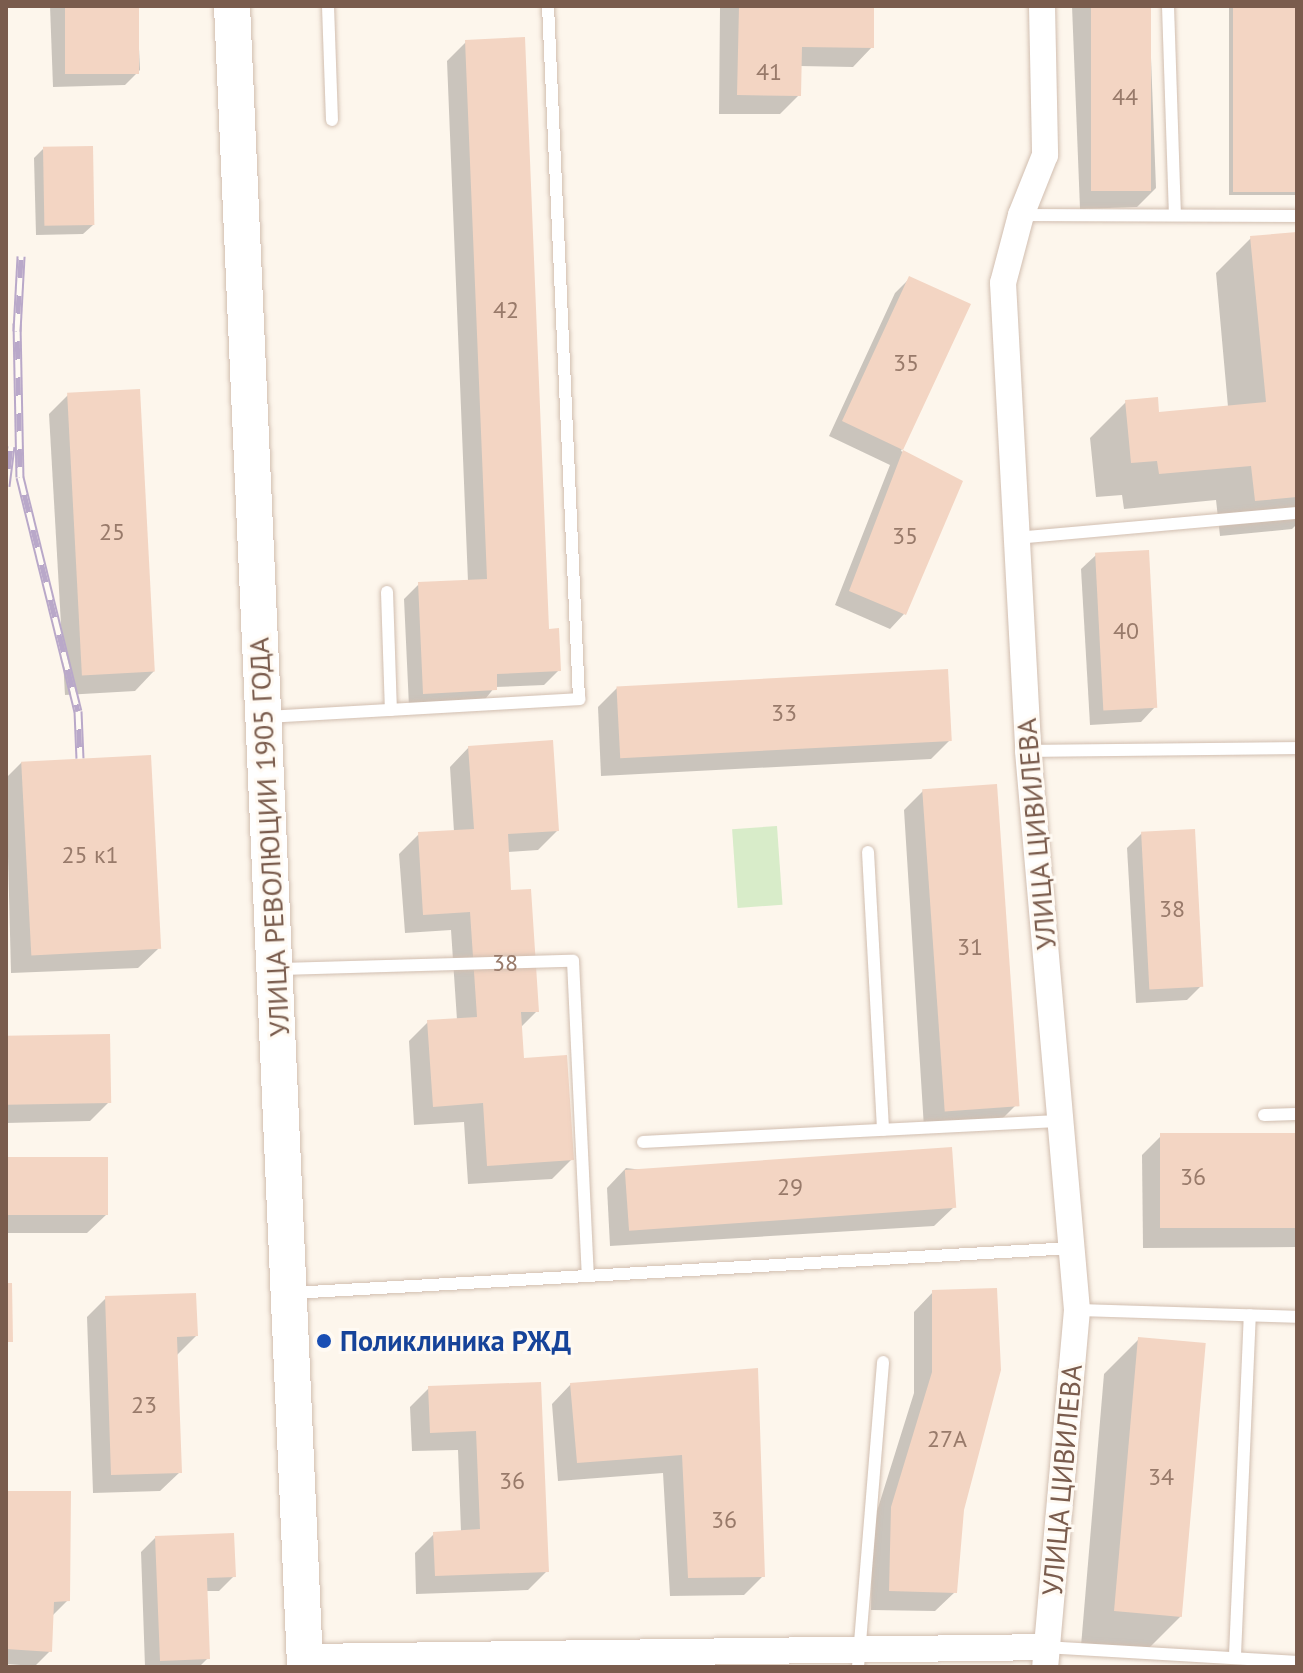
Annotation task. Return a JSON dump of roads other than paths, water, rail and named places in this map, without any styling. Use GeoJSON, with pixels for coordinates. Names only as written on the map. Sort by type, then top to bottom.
{"type":"FeatureCollection","features":[{"type":"Feature","properties":{"kind":"main road","name":"УЛИЦА РЕВОЛЮЦИИ 1905 ГОДА"},"geometry":{"type":"LineString","coordinates":[[232,6],[305,1662]]}},
{"type":"Feature","properties":{"kind":"street","name":"УЛИЦА ЦИВИЛЕВА"},"geometry":{"type":"LineString","coordinates":[[1042,6],[1045,155],[1021,215],[1003,283],[1028,751],[1077,1310],[1046,1657]]}},
{"type":"Feature","properties":{"kind":"street"},"geometry":{"type":"LineString","coordinates":[[305,1662],[1046,1657]]}},
{"type":"Feature","properties":{"kind":"lane"},"geometry":{"type":"LineString","coordinates":[[328,6],[332,120]]}},
{"type":"Feature","properties":{"kind":"lane"},"geometry":{"type":"LineString","coordinates":[[263,718],[579,699],[548,6]]}},
{"type":"Feature","properties":{"kind":"lane"},"geometry":{"type":"LineString","coordinates":[[1168,6],[1175,215]]}},
{"type":"Feature","properties":{"kind":"lane"},"geometry":{"type":"LineString","coordinates":[[1021,215],[1297,216]]}},
{"type":"Feature","properties":{"kind":"lane"},"geometry":{"type":"LineString","coordinates":[[1016,538],[1297,513]]}},
{"type":"Feature","properties":{"kind":"lane"},"geometry":{"type":"LineString","coordinates":[[387,592],[391,710]]}},
{"type":"Feature","properties":{"kind":"lane"},"geometry":{"type":"LineString","coordinates":[[1028,751],[1297,748]]}},
{"type":"Feature","properties":{"kind":"lane"},"geometry":{"type":"LineString","coordinates":[[868,852],[883,1130]]}},
{"type":"Feature","properties":{"kind":"lane"},"geometry":{"type":"LineString","coordinates":[[275,969],[573,961],[588,1275]]}},
{"type":"Feature","properties":{"kind":"lane"},"geometry":{"type":"LineString","coordinates":[[1264,1115],[1297,1114]]}},
{"type":"Feature","properties":{"kind":"lane"},"geometry":{"type":"LineString","coordinates":[[643,1142],[1061,1121]]}},
{"type":"Feature","properties":{"kind":"lane"},"geometry":{"type":"LineString","coordinates":[[289,1293],[1072,1248]]}},
{"type":"Feature","properties":{"kind":"lane"},"geometry":{"type":"LineString","coordinates":[[1077,1310],[1297,1317]]}},
{"type":"Feature","properties":{"kind":"lane"},"geometry":{"type":"LineString","coordinates":[[1235,1655],[1250,1315]]}},
{"type":"Feature","properties":{"kind":"lane"},"geometry":{"type":"LineString","coordinates":[[859,1658],[883,1362]]}},
{"type":"Feature","properties":{"kind":"lane"},"geometry":{"type":"LineString","coordinates":[[1046,1657],[1235,1655],[1297,1662]]}},
{"type":"Feature","properties":{"kind":"railway"},"geometry":{"type":"LineString","coordinates":[[17,331],[21,256]]}},
{"type":"Feature","properties":{"kind":"railway"},"geometry":{"type":"LineString","coordinates":[[17,323],[20,477],[78,711],[80,758]]}},
{"type":"Feature","properties":{"kind":"railway"},"geometry":{"type":"LineString","coordinates":[[6,486],[11,446]]}},
{"type":"Feature","properties":{"kind":"place","name":"Поликлиника РЖД"},"geometry":{"type":"Point","coordinates":[324,1341]}}]}
